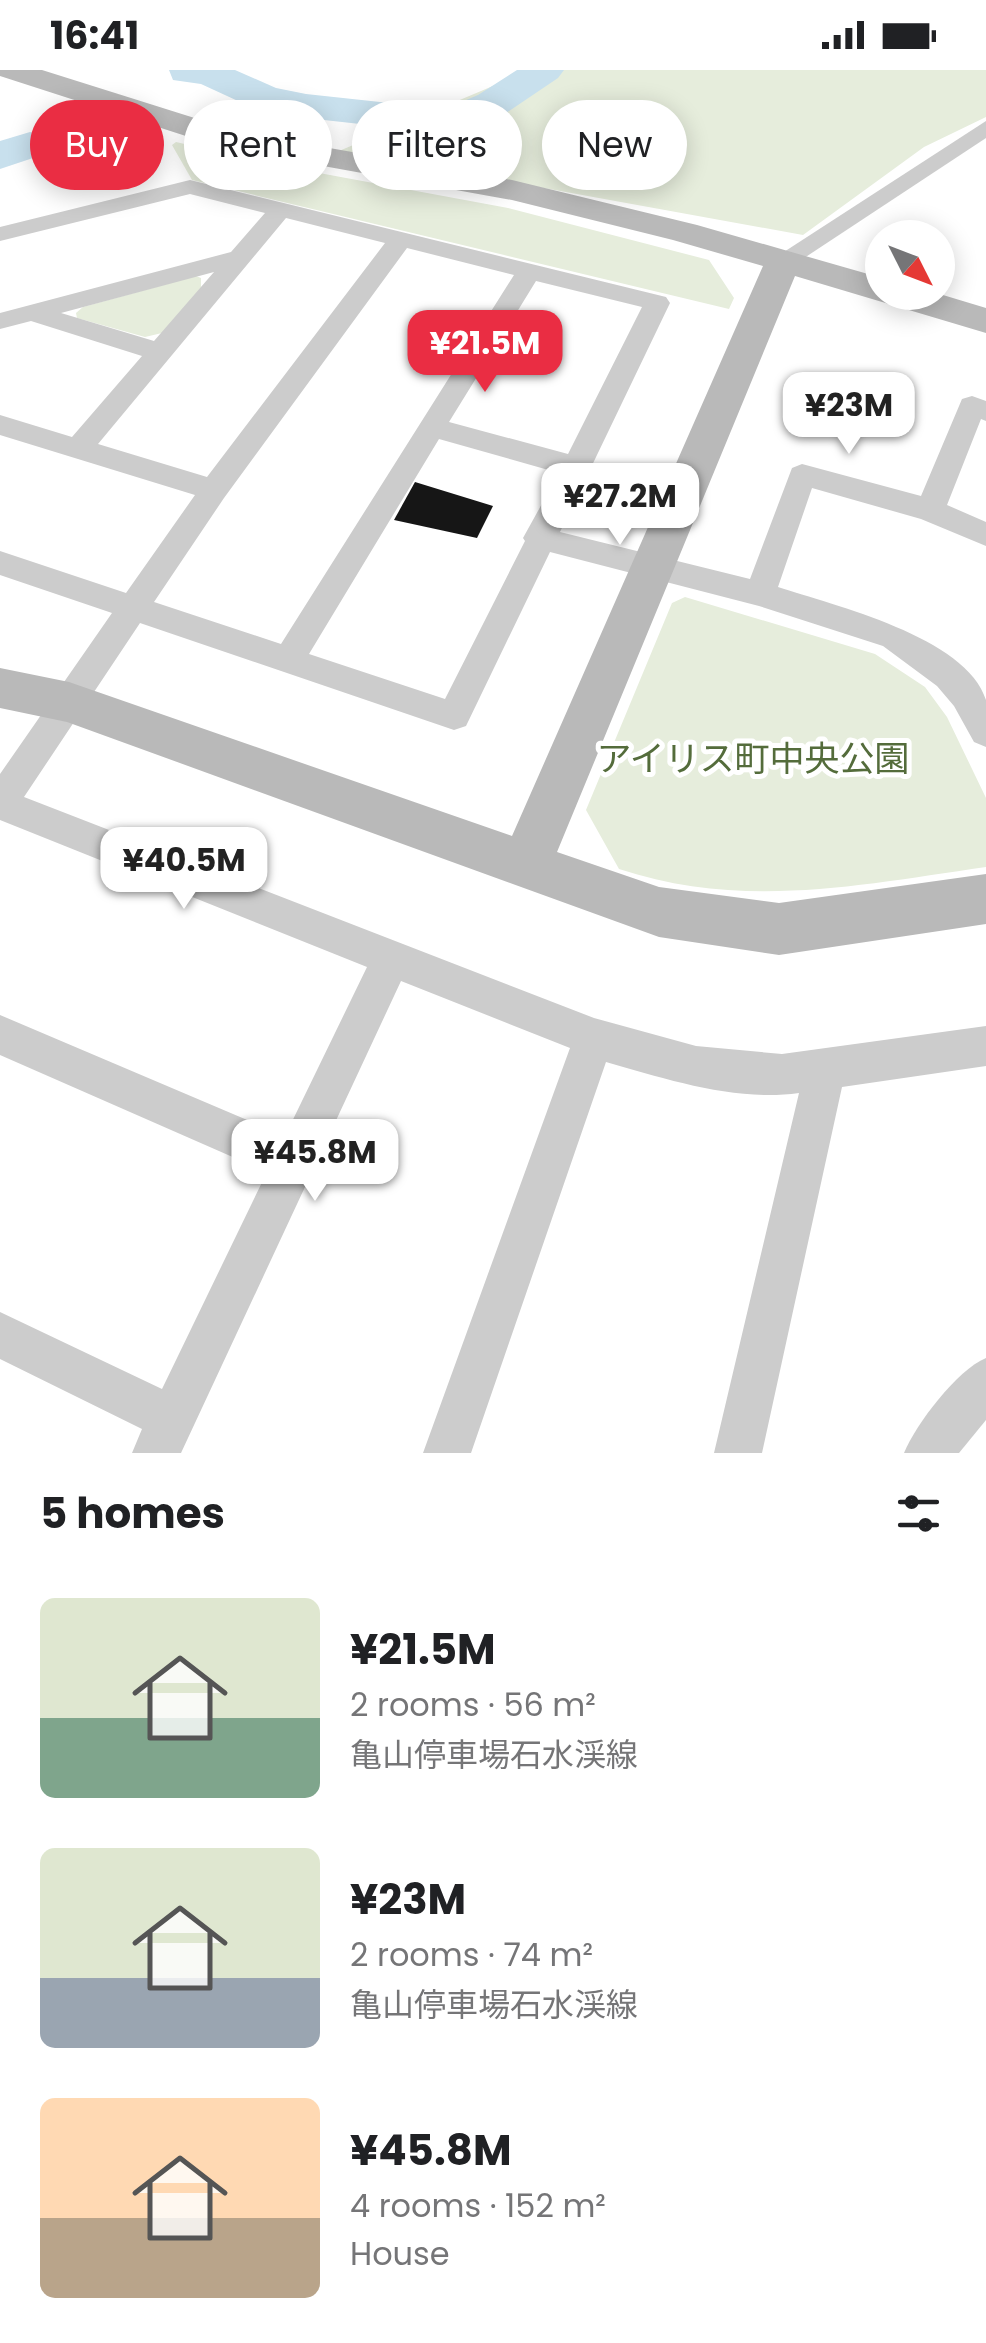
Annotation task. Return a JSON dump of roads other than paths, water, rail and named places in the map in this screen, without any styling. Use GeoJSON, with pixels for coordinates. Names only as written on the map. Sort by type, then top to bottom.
{"type":"FeatureCollection","features":[{"type":"Feature","properties":{"kind":"street"},"geometry":{"type":"LineString","coordinates":[[12,70],[234,142],[512,190],[685,232],[865,285]]}},
{"type":"Feature","properties":{"kind":"street"},"geometry":{"type":"LineString","coordinates":[[526,866],[783,261],[986,128]]}},
{"type":"Feature","properties":{"kind":"street"},"geometry":{"type":"LineString","coordinates":[[0,234],[190,187],[657,303],[538,538],[454,716],[0,563]]}},
{"type":"Feature","properties":{"kind":"street"},"geometry":{"type":"LineString","coordinates":[[80,446],[281,209]]}},
{"type":"Feature","properties":{"kind":"street"},"geometry":{"type":"LineString","coordinates":[[401,239],[214,490],[0,804],[594,1038],[696,1067],[782,1075],[986,1046]]}},
{"type":"Feature","properties":{"kind":"street"},"geometry":{"type":"LineString","coordinates":[[0,321],[237,258]]}},
{"type":"Feature","properties":{"kind":"street"},"geometry":{"type":"LineString","coordinates":[[288,659],[529,271]]}},
{"type":"Feature","properties":{"kind":"street"},"geometry":{"type":"LineString","coordinates":[[952,310],[986,320]]}},
{"type":"Feature","properties":{"kind":"street"},"geometry":{"type":"LineString","coordinates":[[32,312],[159,352]]}},
{"type":"Feature","properties":{"kind":"street"},"geometry":{"type":"LineString","coordinates":[[930,510],[972,406],[986,411]]}},
{"type":"Feature","properties":{"kind":"street"},"geometry":{"type":"LineString","coordinates":[[0,425],[80,446],[214,490]]}},
{"type":"Feature","properties":{"kind":"street"},"geometry":{"type":"LineString","coordinates":[[432,426],[576,468]]}},
{"type":"Feature","properties":{"kind":"street"},"geometry":{"type":"LineString","coordinates":[[760,594],[802,475],[930,510],[986,535]]}},
{"type":"Feature","properties":{"kind":"street"},"geometry":{"type":"LineString","coordinates":[[538,538],[653,565],[872,628],[919,652],[958,686],[986,732]]}},
{"type":"Feature","properties":{"kind":"street"},"geometry":{"type":"LineString","coordinates":[[0,688],[69,702],[659,912],[779,929],[986,899]]}},
{"type":"Feature","properties":{"kind":"street"},"geometry":{"type":"LineString","coordinates":[[0,1334],[164,1436],[392,957]]}},
{"type":"Feature","properties":{"kind":"street"},"geometry":{"type":"LineString","coordinates":[[0,1034],[295,1162]]}},
{"type":"Feature","properties":{"kind":"street"},"geometry":{"type":"LineString","coordinates":[[447,1453],[594,1038]]}},
{"type":"Feature","properties":{"kind":"street"},"geometry":{"type":"LineString","coordinates":[[738,1453],[825,1070]]}},
{"type":"Feature","properties":{"kind":"street"},"geometry":{"type":"LineString","coordinates":[[928,1453],[986,1382]]}},
{"type":"Feature","properties":{"kind":"waterway"},"geometry":{"type":"LineString","coordinates":[[187,72],[207,72],[265,98],[306,106],[450,122],[492,104],[544,70]]}},
{"type":"Feature","properties":{"kind":"waterway"},"geometry":{"type":"LineString","coordinates":[[0,156],[30,145]]}},
{"type":"Feature","properties":{"kind":"park label","name":"アイリス町中央公園"},"geometry":{"type":"Point","coordinates":[753,759]}}]}
